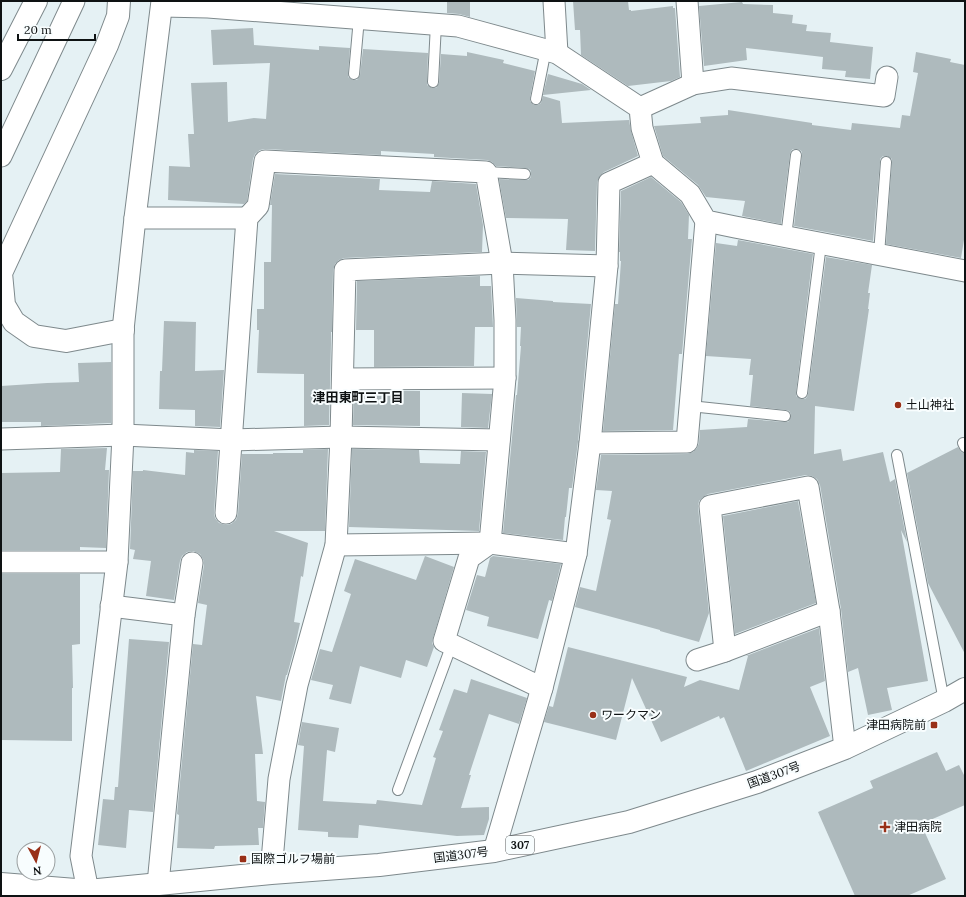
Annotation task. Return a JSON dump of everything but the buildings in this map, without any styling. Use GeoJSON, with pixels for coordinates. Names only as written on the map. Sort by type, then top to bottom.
{"type":"FeatureCollection","features":[{"type":"Feature","properties":{"kind":"main road"},"geometry":{"type":"LineString","coordinates":[[1,69],[36,1]]}},
{"type":"Feature","properties":{"kind":"main road"},"geometry":{"type":"LineString","coordinates":[[119,1],[118,16],[107,45],[2,273],[4,305],[14,322],[34,336],[66,341],[123,330]]}},
{"type":"Feature","properties":{"kind":"main road","name":"国道307号"},"geometry":{"type":"LineString","coordinates":[[1,884],[89,893],[158,884],[271,873],[379,865],[494,851],[629,822],[757,782],[845,748],[944,701],[965,689]]}},
{"type":"Feature","properties":{"kind":"street"},"geometry":{"type":"LineString","coordinates":[[1,156],[74,1]]}},
{"type":"Feature","properties":{"kind":"street"},"geometry":{"type":"LineString","coordinates":[[551,51],[554,1]]}},
{"type":"Feature","properties":{"kind":"street"},"geometry":{"type":"LineString","coordinates":[[688,1],[694,84]]}},
{"type":"Feature","properties":{"kind":"street"},"geometry":{"type":"LineString","coordinates":[[89,893],[81,856],[117,562],[123,435],[123,330],[135,218],[162,3],[349,12],[458,26],[551,51],[640,108]]}},
{"type":"Feature","properties":{"kind":"street"},"geometry":{"type":"LineString","coordinates":[[640,108],[694,84],[732,78],[884,96],[887,77]]}},
{"type":"Feature","properties":{"kind":"street"},"geometry":{"type":"LineString","coordinates":[[590,443],[687,442],[706,221],[690,194],[653,163],[642,128],[640,108]]}},
{"type":"Feature","properties":{"kind":"street"},"geometry":{"type":"LineString","coordinates":[[226,513],[247,218],[258,206],[265,161],[486,172],[502,263],[505,320],[505,378],[490,543],[469,558],[444,641],[542,688]]}},
{"type":"Feature","properties":{"kind":"street"},"geometry":{"type":"LineString","coordinates":[[494,851],[542,688],[576,554],[590,443],[607,266],[609,183],[653,163]]}},
{"type":"Feature","properties":{"kind":"street"},"geometry":{"type":"LineString","coordinates":[[135,218],[247,218]]}},
{"type":"Feature","properties":{"kind":"street"},"geometry":{"type":"LineString","coordinates":[[706,221],[735,228],[965,270]]}},
{"type":"Feature","properties":{"kind":"street"},"geometry":{"type":"LineString","coordinates":[[271,873],[279,779],[297,685],[336,545],[343,379],[345,270],[502,263],[607,266]]}},
{"type":"Feature","properties":{"kind":"street"},"geometry":{"type":"LineString","coordinates":[[343,379],[505,378]]}},
{"type":"Feature","properties":{"kind":"street"},"geometry":{"type":"LineString","coordinates":[[1,439],[123,435],[232,440],[341,437],[499,440]]}},
{"type":"Feature","properties":{"kind":"street"},"geometry":{"type":"LineString","coordinates":[[725,651],[710,506],[808,487],[829,611],[845,748]]}},
{"type":"Feature","properties":{"kind":"street"},"geometry":{"type":"LineString","coordinates":[[336,545],[490,543],[576,554]]}},
{"type":"Feature","properties":{"kind":"street"},"geometry":{"type":"LineString","coordinates":[[1,562],[117,562]]}},
{"type":"Feature","properties":{"kind":"street"},"geometry":{"type":"LineString","coordinates":[[158,884],[184,615],[192,563]]}},
{"type":"Feature","properties":{"kind":"street"},"geometry":{"type":"LineString","coordinates":[[111,606],[184,615]]}},
{"type":"Feature","properties":{"kind":"street"},"geometry":{"type":"LineString","coordinates":[[697,660],[725,651],[829,611]]}},
{"type":"Feature","properties":{"kind":"lane"},"geometry":{"type":"LineString","coordinates":[[349,12],[354,74]]}},
{"type":"Feature","properties":{"kind":"lane"},"geometry":{"type":"LineString","coordinates":[[433,82],[436,24]]}},
{"type":"Feature","properties":{"kind":"lane"},"geometry":{"type":"LineString","coordinates":[[536,99],[551,51]]}},
{"type":"Feature","properties":{"kind":"lane"},"geometry":{"type":"LineString","coordinates":[[786,237],[796,155]]}},
{"type":"Feature","properties":{"kind":"lane"},"geometry":{"type":"LineString","coordinates":[[879,254],[886,162]]}},
{"type":"Feature","properties":{"kind":"lane"},"geometry":{"type":"LineString","coordinates":[[486,172],[525,174]]}},
{"type":"Feature","properties":{"kind":"lane"},"geometry":{"type":"LineString","coordinates":[[802,393],[821,244]]}},
{"type":"Feature","properties":{"kind":"lane"},"geometry":{"type":"LineString","coordinates":[[690,406],[785,416]]}},
{"type":"Feature","properties":{"kind":"lane"},"geometry":{"type":"LineString","coordinates":[[897,455],[944,701]]}},
{"type":"Feature","properties":{"kind":"lane"},"geometry":{"type":"LineString","coordinates":[[398,790],[452,644]]}},
{"type":"Feature","properties":{"kind":"place","name":"土山神社"},"geometry":{"type":"Point","coordinates":[898,405]}},
{"type":"Feature","properties":{"kind":"place","name":"ワークマン"},"geometry":{"type":"Point","coordinates":[593,715]}},
{"type":"Feature","properties":{"kind":"place","name":"津田病院前"},"geometry":{"type":"Point","coordinates":[934,725]}},
{"type":"Feature","properties":{"kind":"place","name":"津田病院"},"geometry":{"type":"Point","coordinates":[885,827]}},
{"type":"Feature","properties":{"kind":"place","name":"国際ゴルフ場前"},"geometry":{"type":"Point","coordinates":[243,859]}},
{"type":"Feature","properties":{"kind":"district","name":"津田東町三丁目"},"geometry":{"type":"Point","coordinates":[358,397]}}]}
